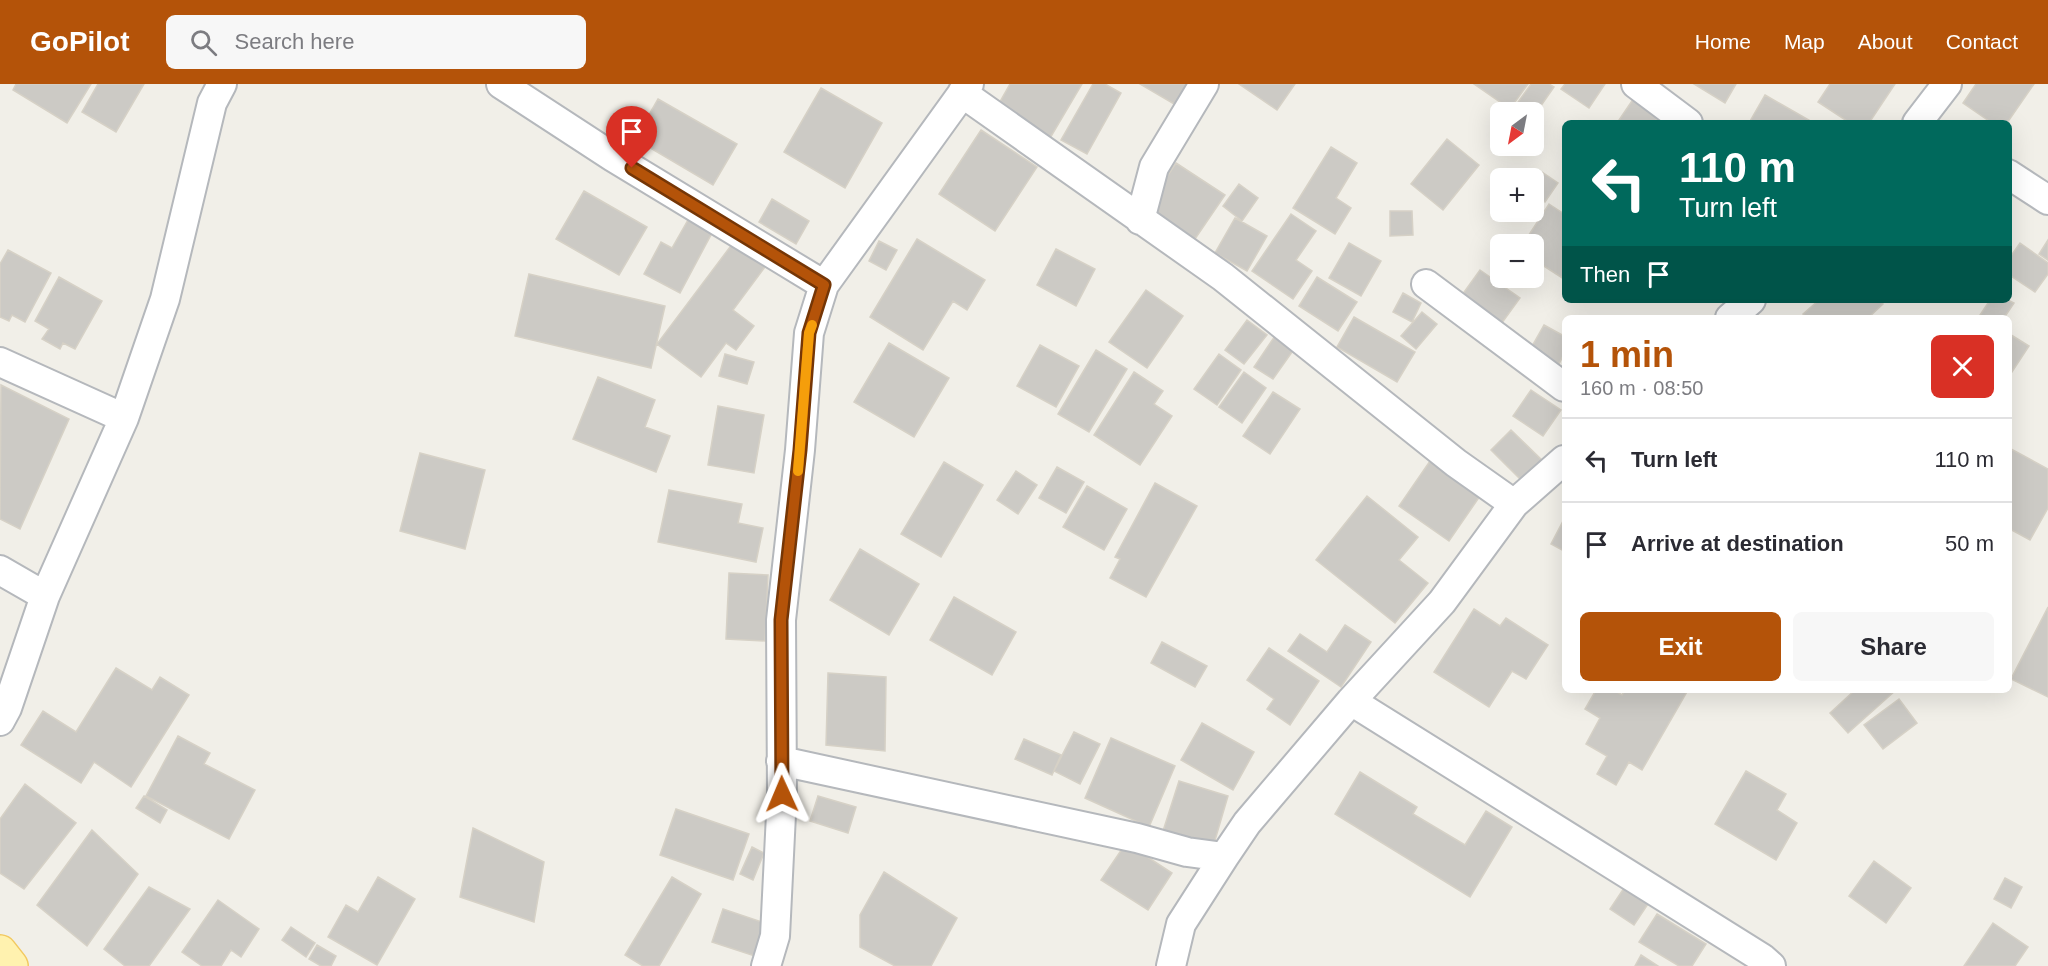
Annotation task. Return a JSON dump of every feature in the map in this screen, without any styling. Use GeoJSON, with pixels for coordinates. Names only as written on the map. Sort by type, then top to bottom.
{"type":"FeatureCollection","features":[{"type":"Feature","properties":{"kind":"main road"},"geometry":{"type":"LineString","coordinates":[[0,952],[10,966]]}},
{"type":"Feature","properties":{"kind":"street"},"geometry":{"type":"LineString","coordinates":[[0,721],[7,708],[45,596],[124,418],[165,299],[212,103],[222,84]]}},
{"type":"Feature","properties":{"kind":"street"},"geometry":{"type":"LineString","coordinates":[[501,84],[613,157],[824,285]]}},
{"type":"Feature","properties":{"kind":"street"},"geometry":{"type":"LineString","coordinates":[[1140,220],[1154,167],[1204,84]]}},
{"type":"Feature","properties":{"kind":"street"},"geometry":{"type":"LineString","coordinates":[[1636,84],[1684,120]]}},
{"type":"Feature","properties":{"kind":"street"},"geometry":{"type":"LineString","coordinates":[[1923,120],[1947,84]]}},
{"type":"Feature","properties":{"kind":"street"},"geometry":{"type":"LineString","coordinates":[[766,966],[775,936],[782,794],[781,620],[800,450],[809,333],[824,285],[965,88],[1140,220],[1223,277],[1456,463],[1514,504]]}},
{"type":"Feature","properties":{"kind":"street"},"geometry":{"type":"LineString","coordinates":[[2012,177],[2048,200]]}},
{"type":"Feature","properties":{"kind":"street"},"geometry":{"type":"LineString","coordinates":[[1426,284],[1562,386]]}},
{"type":"Feature","properties":{"kind":"street"},"geometry":{"type":"LineString","coordinates":[[1733,315],[1747,303]]}},
{"type":"Feature","properties":{"kind":"street"},"geometry":{"type":"LineString","coordinates":[[0,362],[124,418]]}},
{"type":"Feature","properties":{"kind":"street"},"geometry":{"type":"LineString","coordinates":[[1171,966],[1181,924],[1247,823],[1351,700],[1442,602],[1514,504],[1562,462]]}},
{"type":"Feature","properties":{"kind":"street"},"geometry":{"type":"LineString","coordinates":[[0,570],[45,596]]}},
{"type":"Feature","properties":{"kind":"street"},"geometry":{"type":"LineString","coordinates":[[1351,700],[1771,966]]}},
{"type":"Feature","properties":{"kind":"street"},"geometry":{"type":"LineString","coordinates":[[781,761],[1126,836],[1164,848],[1224,857]]}},
{"type":"Feature","properties":{"kind":"building"},"geometry":{"type":"Polygon","coordinates":[[[16,84],[91,84],[67,123],[13,90],[16,84]]]}},
{"type":"Feature","properties":{"kind":"building"},"geometry":{"type":"Polygon","coordinates":[[[98,84],[144,84],[116,132],[82,112],[98,84]]]}},
{"type":"Feature","properties":{"kind":"building"},"geometry":{"type":"Polygon","coordinates":[[[1010,84],[1082,84],[1046,145],[993,114],[1010,84]]]}},
{"type":"Feature","properties":{"kind":"building"},"geometry":{"type":"Polygon","coordinates":[[[1093,84],[1105,84],[1121,93],[1087,154],[1061,140],[1093,84]]]}},
{"type":"Feature","properties":{"kind":"building"},"geometry":{"type":"Polygon","coordinates":[[[1140,84],[1202,84],[1186,111],[1140,84]]]}},
{"type":"Feature","properties":{"kind":"building"},"geometry":{"type":"Polygon","coordinates":[[[1239,84],[1295,84],[1277,110],[1239,84]]]}},
{"type":"Feature","properties":{"kind":"building"},"geometry":{"type":"Polygon","coordinates":[[[1474,84],[1528,84],[1515,102],[1500,102],[1474,84]]]}},
{"type":"Feature","properties":{"kind":"building"},"geometry":{"type":"Polygon","coordinates":[[[1531,84],[1549,84],[1554,87],[1544,102],[1518,102],[1531,84]]]}},
{"type":"Feature","properties":{"kind":"building"},"geometry":{"type":"Polygon","coordinates":[[[1565,84],[1605,84],[1589,108],[1561,89],[1565,84]]]}},
{"type":"Feature","properties":{"kind":"building"},"geometry":{"type":"Polygon","coordinates":[[[1694,84],[1736,84],[1725,103],[1694,84]]]}},
{"type":"Feature","properties":{"kind":"building"},"geometry":{"type":"Polygon","coordinates":[[[1830,84],[1895,84],[1871,120],[1845,120],[1818,102],[1830,84]]]}},
{"type":"Feature","properties":{"kind":"building"},"geometry":{"type":"Polygon","coordinates":[[[1976,84],[2034,84],[2009,120],[1988,120],[1963,103],[1976,84]]]}},
{"type":"Feature","properties":{"kind":"building"},"geometry":{"type":"Polygon","coordinates":[[[821,88],[882,123],[845,188],[784,152],[821,88]]]}},
{"type":"Feature","properties":{"kind":"building"},"geometry":{"type":"Polygon","coordinates":[[[1640,89],[1665,106],[1656,120],[1619,120],[1640,89]]]}},
{"type":"Feature","properties":{"kind":"building"},"geometry":{"type":"Polygon","coordinates":[[[1765,95],[1809,120],[1751,120],[1765,95]]]}},
{"type":"Feature","properties":{"kind":"building"},"geometry":{"type":"Polygon","coordinates":[[[658,99],[737,144],[713,185],[635,139],[658,99]]]}},
{"type":"Feature","properties":{"kind":"building"},"geometry":{"type":"Polygon","coordinates":[[[981,130],[1037,167],[995,231],[939,194],[981,130]]]}},
{"type":"Feature","properties":{"kind":"building"},"geometry":{"type":"Polygon","coordinates":[[[1447,139],[1479,165],[1443,210],[1411,184],[1447,139]]]}},
{"type":"Feature","properties":{"kind":"building"},"geometry":{"type":"Polygon","coordinates":[[[1331,147],[1357,163],[1336,198],[1351,208],[1335,234],[1293,208],[1331,147]]]}},
{"type":"Feature","properties":{"kind":"building"},"geometry":{"type":"Polygon","coordinates":[[[1176,163],[1225,195],[1195,239],[1147,207],[1176,163]]]}},
{"type":"Feature","properties":{"kind":"building"},"geometry":{"type":"Polygon","coordinates":[[[1544,173],[1558,183],[1544,201],[1544,173]]]}},
{"type":"Feature","properties":{"kind":"building"},"geometry":{"type":"Polygon","coordinates":[[[1239,184],[1258,198],[1242,221],[1223,206],[1239,184]]]}},
{"type":"Feature","properties":{"kind":"building"},"geometry":{"type":"Polygon","coordinates":[[[584,191],[647,227],[619,275],[556,239],[584,191]]]}},
{"type":"Feature","properties":{"kind":"building"},"geometry":{"type":"Polygon","coordinates":[[[772,199],[809,221],[796,244],[759,222],[772,199]]]}},
{"type":"Feature","properties":{"kind":"building"},"geometry":{"type":"Polygon","coordinates":[[[1549,204],[1562,213],[1562,278],[1544,266],[1544,234],[1530,234],[1537,222],[1544,222],[1544,212],[1549,204]]]}},
{"type":"Feature","properties":{"kind":"building"},"geometry":{"type":"Polygon","coordinates":[[[1390,211],[1412,211],[1413,235],[1390,236],[1390,211]]]}},
{"type":"Feature","properties":{"kind":"building"},"geometry":{"type":"Polygon","coordinates":[[[1291,214],[1316,231],[1296,260],[1312,271],[1293,299],[1252,271],[1291,214]]]}},
{"type":"Feature","properties":{"kind":"building"},"geometry":{"type":"Polygon","coordinates":[[[1235,218],[1267,236],[1247,271],[1215,253],[1235,218]]]}},
{"type":"Feature","properties":{"kind":"building"},"geometry":{"type":"Polygon","coordinates":[[[688,220],[712,233],[680,293],[644,274],[661,242],[672,248],[688,220]]]}},
{"type":"Feature","properties":{"kind":"building"},"geometry":{"type":"Polygon","coordinates":[[[917,239],[985,280],[967,310],[953,301],[923,350],[870,317],[917,239]]]}},
{"type":"Feature","properties":{"kind":"building"},"geometry":{"type":"Polygon","coordinates":[[[2048,240],[2048,260],[2039,254],[2048,240]]]}},
{"type":"Feature","properties":{"kind":"building"},"geometry":{"type":"Polygon","coordinates":[[[879,241],[897,250],[886,270],[869,261],[879,241]]]}},
{"type":"Feature","properties":{"kind":"building"},"geometry":{"type":"Polygon","coordinates":[[[733,243],[765,267],[733,310],[754,326],[736,350],[726,343],[701,377],[657,344],[733,243]]]}},
{"type":"Feature","properties":{"kind":"building"},"geometry":{"type":"Polygon","coordinates":[[[1349,243],[1381,261],[1361,296],[1329,278],[1349,243]]]}},
{"type":"Feature","properties":{"kind":"building"},"geometry":{"type":"Polygon","coordinates":[[[2020,243],[2048,263],[2048,274],[2035,292],[2012,277],[2012,254],[2020,243]]]}},
{"type":"Feature","properties":{"kind":"building"},"geometry":{"type":"Polygon","coordinates":[[[1056,249],[1095,269],[1076,306],[1037,285],[1056,249]]]}},
{"type":"Feature","properties":{"kind":"building"},"geometry":{"type":"Polygon","coordinates":[[[8,250],[51,273],[25,322],[12,315],[9,321],[0,317],[0,264],[8,250]]]}},
{"type":"Feature","properties":{"kind":"building"},"geometry":{"type":"Polygon","coordinates":[[[1480,270],[1490,277],[1490,288],[1506,288],[1520,298],[1499,327],[1459,299],[1480,270]]]}},
{"type":"Feature","properties":{"kind":"building"},"geometry":{"type":"Polygon","coordinates":[[[529,274],[665,306],[651,368],[515,336],[529,274]]]}},
{"type":"Feature","properties":{"kind":"building"},"geometry":{"type":"Polygon","coordinates":[[[59,277],[102,301],[75,349],[63,343],[60,349],[42,339],[49,329],[35,321],[59,277]]]}},
{"type":"Feature","properties":{"kind":"building"},"geometry":{"type":"Polygon","coordinates":[[[1317,277],[1357,302],[1338,331],[1299,306],[1317,277]]]}},
{"type":"Feature","properties":{"kind":"building"},"geometry":{"type":"Polygon","coordinates":[[[1146,290],[1183,316],[1147,368],[1109,342],[1146,290]]]}},
{"type":"Feature","properties":{"kind":"building"},"geometry":{"type":"Polygon","coordinates":[[[1403,293],[1421,303],[1412,322],[1393,312],[1403,293]]]}},
{"type":"Feature","properties":{"kind":"building"},"geometry":{"type":"Polygon","coordinates":[[[1816,303],[1883,304],[1871,315],[1803,314],[1816,303]]]}},
{"type":"Feature","properties":{"kind":"building"},"geometry":{"type":"Polygon","coordinates":[[[1988,303],[2014,303],[2006,315],[1980,315],[1988,303]]]}},
{"type":"Feature","properties":{"kind":"building"},"geometry":{"type":"Polygon","coordinates":[[[1422,312],[1437,324],[1416,349],[1401,336],[1422,312]]]}},
{"type":"Feature","properties":{"kind":"building"},"geometry":{"type":"Polygon","coordinates":[[[1354,317],[1415,352],[1397,382],[1337,347],[1354,317]]]}},
{"type":"Feature","properties":{"kind":"building"},"geometry":{"type":"Polygon","coordinates":[[[1247,320],[1267,335],[1244,364],[1225,350],[1247,320]]]}},
{"type":"Feature","properties":{"kind":"building"},"geometry":{"type":"Polygon","coordinates":[[[1283,324],[1302,338],[1273,379],[1254,367],[1283,324]]]}},
{"type":"Feature","properties":{"kind":"building"},"geometry":{"type":"Polygon","coordinates":[[[1544,325],[1562,335],[1562,358],[1559,364],[1531,348],[1544,325]]]}},
{"type":"Feature","properties":{"kind":"building"},"geometry":{"type":"Polygon","coordinates":[[[2012,335],[2029,346],[2012,372],[2012,335]]]}},
{"type":"Feature","properties":{"kind":"building"},"geometry":{"type":"Polygon","coordinates":[[[889,343],[949,378],[914,437],[854,402],[889,343]]]}},
{"type":"Feature","properties":{"kind":"building"},"geometry":{"type":"Polygon","coordinates":[[[1040,345],[1079,366],[1056,407],[1017,386],[1040,345]]]}},
{"type":"Feature","properties":{"kind":"building"},"geometry":{"type":"Polygon","coordinates":[[[1096,350],[1127,369],[1089,432],[1058,414],[1096,350]]]}},
{"type":"Feature","properties":{"kind":"building"},"geometry":{"type":"Polygon","coordinates":[[[725,354],[754,362],[747,384],[719,376],[725,354]]]}},
{"type":"Feature","properties":{"kind":"building"},"geometry":{"type":"Polygon","coordinates":[[[1219,354],[1241,370],[1217,405],[1194,389],[1219,354]]]}},
{"type":"Feature","properties":{"kind":"building"},"geometry":{"type":"Polygon","coordinates":[[[1134,372],[1163,391],[1154,404],[1172,416],[1140,465],[1094,435],[1134,372]]]}},
{"type":"Feature","properties":{"kind":"building"},"geometry":{"type":"Polygon","coordinates":[[[1244,372],[1266,388],[1242,423],[1219,407],[1244,372]]]}},
{"type":"Feature","properties":{"kind":"building"},"geometry":{"type":"Polygon","coordinates":[[[598,377],[655,400],[645,427],[670,436],[656,472],[573,439],[598,377]]]}},
{"type":"Feature","properties":{"kind":"building"},"geometry":{"type":"Polygon","coordinates":[[[1,385],[69,419],[20,529],[0,519],[1,385]]]}},
{"type":"Feature","properties":{"kind":"building"},"geometry":{"type":"Polygon","coordinates":[[[1531,390],[1561,410],[1543,436],[1513,416],[1531,390]]]}},
{"type":"Feature","properties":{"kind":"building"},"geometry":{"type":"Polygon","coordinates":[[[1273,392],[1300,409],[1270,454],[1243,436],[1273,392]]]}},
{"type":"Feature","properties":{"kind":"building"},"geometry":{"type":"Polygon","coordinates":[[[718,406],[764,415],[754,473],[708,465],[718,406]]]}},
{"type":"Feature","properties":{"kind":"building"},"geometry":{"type":"Polygon","coordinates":[[[1511,430],[1547,465],[1527,486],[1491,450],[1511,430]]]}},
{"type":"Feature","properties":{"kind":"building"},"geometry":{"type":"Polygon","coordinates":[[[2012,450],[2048,469],[2048,508],[2030,540],[2012,530],[2012,450]]]}},
{"type":"Feature","properties":{"kind":"building"},"geometry":{"type":"Polygon","coordinates":[[[420,453],[485,470],[465,549],[400,531],[420,453]]]}},
{"type":"Feature","properties":{"kind":"building"},"geometry":{"type":"Polygon","coordinates":[[[1430,461],[1480,496],[1449,541],[1399,506],[1430,461]]]}},
{"type":"Feature","properties":{"kind":"building"},"geometry":{"type":"Polygon","coordinates":[[[944,462],[983,485],[941,557],[901,534],[944,462]]]}},
{"type":"Feature","properties":{"kind":"building"},"geometry":{"type":"Polygon","coordinates":[[[1057,467],[1084,482],[1066,513],[1039,498],[1057,467]]]}},
{"type":"Feature","properties":{"kind":"building"},"geometry":{"type":"Polygon","coordinates":[[[1016,471],[1037,485],[1018,514],[997,500],[1016,471]]]}},
{"type":"Feature","properties":{"kind":"building"},"geometry":{"type":"Polygon","coordinates":[[[1155,483],[1197,506],[1146,597],[1110,578],[1120,559],[1115,557],[1155,483]]]}},
{"type":"Feature","properties":{"kind":"building"},"geometry":{"type":"Polygon","coordinates":[[[1087,486],[1127,509],[1104,550],[1063,527],[1087,486]]]}},
{"type":"Feature","properties":{"kind":"building"},"geometry":{"type":"Polygon","coordinates":[[[669,490],[742,504],[738,523],[763,528],[756,562],[658,542],[669,490]]]}},
{"type":"Feature","properties":{"kind":"building"},"geometry":{"type":"Polygon","coordinates":[[[1367,496],[1418,537],[1399,560],[1428,583],[1395,623],[1316,560],[1367,496]]]}},
{"type":"Feature","properties":{"kind":"building"},"geometry":{"type":"Polygon","coordinates":[[[1562,523],[1562,550],[1551,544],[1562,523]]]}},
{"type":"Feature","properties":{"kind":"building"},"geometry":{"type":"Polygon","coordinates":[[[860,549],[919,584],[889,635],[830,600],[860,549]]]}},
{"type":"Feature","properties":{"kind":"building"},"geometry":{"type":"Polygon","coordinates":[[[729,573],[768,575],[765,641],[726,639],[729,573]]]}},
{"type":"Feature","properties":{"kind":"building"},"geometry":{"type":"Polygon","coordinates":[[[954,597],[1016,632],[992,675],[930,640],[954,597]]]}},
{"type":"Feature","properties":{"kind":"building"},"geometry":{"type":"Polygon","coordinates":[[[2048,607],[2048,697],[2012,679],[2048,607]]]}},
{"type":"Feature","properties":{"kind":"building"},"geometry":{"type":"Polygon","coordinates":[[[1474,609],[1500,626],[1506,618],[1548,645],[1526,679],[1512,671],[1489,707],[1434,672],[1474,609]]]}},
{"type":"Feature","properties":{"kind":"building"},"geometry":{"type":"Polygon","coordinates":[[[1345,625],[1371,642],[1341,687],[1288,651],[1300,634],[1327,652],[1345,625]]]}},
{"type":"Feature","properties":{"kind":"building"},"geometry":{"type":"Polygon","coordinates":[[[1162,642],[1207,666],[1195,687],[1151,663],[1162,642]]]}},
{"type":"Feature","properties":{"kind":"building"},"geometry":{"type":"Polygon","coordinates":[[[1269,648],[1319,681],[1290,725],[1267,709],[1274,699],[1247,680],[1269,648]]]}},
{"type":"Feature","properties":{"kind":"building"},"geometry":{"type":"Polygon","coordinates":[[[116,668],[152,690],[160,677],[189,695],[131,787],[94,762],[81,783],[21,745],[43,711],[76,732],[116,668]]]}},
{"type":"Feature","properties":{"kind":"building"},"geometry":{"type":"Polygon","coordinates":[[[828,673],[886,677],[885,751],[826,745],[828,673]]]}},
{"type":"Feature","properties":{"kind":"building"},"geometry":{"type":"Polygon","coordinates":[[[1594,693],[1622,695],[1623,693],[1686,693],[1642,770],[1629,762],[1616,785],[1597,774],[1607,756],[1586,744],[1600,718],[1585,709],[1594,693]]]}},
{"type":"Feature","properties":{"kind":"building"},"geometry":{"type":"Polygon","coordinates":[[[1852,693],[1893,693],[1848,733],[1830,713],[1852,693]]]}},
{"type":"Feature","properties":{"kind":"building"},"geometry":{"type":"Polygon","coordinates":[[[1899,699],[1917,723],[1883,749],[1864,725],[1899,699]]]}},
{"type":"Feature","properties":{"kind":"building"},"geometry":{"type":"Polygon","coordinates":[[[1202,723],[1254,752],[1233,790],[1181,760],[1202,723]]]}},
{"type":"Feature","properties":{"kind":"building"},"geometry":{"type":"Polygon","coordinates":[[[1074,732],[1100,744],[1080,784],[1054,771],[1074,732]]]}},
{"type":"Feature","properties":{"kind":"building"},"geometry":{"type":"Polygon","coordinates":[[[178,736],[210,753],[204,764],[255,790],[229,839],[146,796],[178,736]]]}},
{"type":"Feature","properties":{"kind":"building"},"geometry":{"type":"Polygon","coordinates":[[[1111,738],[1175,766],[1149,827],[1085,798],[1111,738]]]}},
{"type":"Feature","properties":{"kind":"building"},"geometry":{"type":"Polygon","coordinates":[[[1024,739],[1061,755],[1052,775],[1015,759],[1024,739]]]}},
{"type":"Feature","properties":{"kind":"building"},"geometry":{"type":"Polygon","coordinates":[[[1746,771],[1786,794],[1777,810],[1797,823],[1776,860],[1715,824],[1746,771]]]}},
{"type":"Feature","properties":{"kind":"building"},"geometry":{"type":"Polygon","coordinates":[[[1360,772],[1417,807],[1413,814],[1465,845],[1486,811],[1512,827],[1470,897],[1335,814],[1360,772]]]}},
{"type":"Feature","properties":{"kind":"building"},"geometry":{"type":"Polygon","coordinates":[[[1179,781],[1228,796],[1213,847],[1163,831],[1179,781]]]}},
{"type":"Feature","properties":{"kind":"building"},"geometry":{"type":"Polygon","coordinates":[[[25,784],[76,823],[24,889],[0,873],[0,819],[25,784]]]}},
{"type":"Feature","properties":{"kind":"building"},"geometry":{"type":"Polygon","coordinates":[[[144,796],[167,810],[160,823],[136,808],[144,796]]]}},
{"type":"Feature","properties":{"kind":"building"},"geometry":{"type":"Polygon","coordinates":[[[818,796],[856,807],[848,833],[810,821],[818,796]]]}},
{"type":"Feature","properties":{"kind":"building"},"geometry":{"type":"Polygon","coordinates":[[[676,809],[749,834],[733,880],[660,855],[676,809]]]}},
{"type":"Feature","properties":{"kind":"building"},"geometry":{"type":"Polygon","coordinates":[[[473,828],[544,862],[534,922],[460,897],[473,828]]]}},
{"type":"Feature","properties":{"kind":"building"},"geometry":{"type":"Polygon","coordinates":[[[92,830],[138,874],[87,946],[37,905],[92,830]]]}},
{"type":"Feature","properties":{"kind":"building"},"geometry":{"type":"Polygon","coordinates":[[[1126,843],[1172,873],[1148,910],[1101,880],[1126,843]]]}},
{"type":"Feature","properties":{"kind":"building"},"geometry":{"type":"Polygon","coordinates":[[[752,847],[764,853],[753,880],[740,874],[752,847]]]}},
{"type":"Feature","properties":{"kind":"building"},"geometry":{"type":"Polygon","coordinates":[[[1874,861],[1911,888],[1886,923],[1849,896],[1874,861]]]}},
{"type":"Feature","properties":{"kind":"building"},"geometry":{"type":"Polygon","coordinates":[[[884,872],[957,918],[931,966],[895,966],[860,947],[860,915],[884,872]]]}},
{"type":"Feature","properties":{"kind":"building"},"geometry":{"type":"Polygon","coordinates":[[[378,877],[415,899],[377,965],[328,937],[346,905],[358,912],[378,877]]]}},
{"type":"Feature","properties":{"kind":"building"},"geometry":{"type":"Polygon","coordinates":[[[672,877],[701,894],[659,966],[643,966],[625,955],[672,877]]]}},
{"type":"Feature","properties":{"kind":"building"},"geometry":{"type":"Polygon","coordinates":[[[2005,878],[2022,887],[2011,908],[1994,899],[2005,878]]]}},
{"type":"Feature","properties":{"kind":"building"},"geometry":{"type":"Polygon","coordinates":[[[1628,882],[1652,898],[1634,925],[1610,909],[1628,882]]]}},
{"type":"Feature","properties":{"kind":"building"},"geometry":{"type":"Polygon","coordinates":[[[149,887],[190,909],[149,966],[125,966],[104,949],[149,887]]]}},
{"type":"Feature","properties":{"kind":"building"},"geometry":{"type":"Polygon","coordinates":[[[218,900],[259,929],[241,957],[231,950],[221,966],[202,966],[182,952],[218,900]]]}},
{"type":"Feature","properties":{"kind":"building"},"geometry":{"type":"Polygon","coordinates":[[[723,909],[774,926],[764,959],[712,942],[723,909]]]}},
{"type":"Feature","properties":{"kind":"building"},"geometry":{"type":"Polygon","coordinates":[[[1657,914],[1706,944],[1692,966],[1679,966],[1639,942],[1657,914]]]}},
{"type":"Feature","properties":{"kind":"building"},"geometry":{"type":"Polygon","coordinates":[[[1993,923],[2028,947],[2015,966],[1964,966],[1993,923]]]}},
{"type":"Feature","properties":{"kind":"building"},"geometry":{"type":"Polygon","coordinates":[[[291,927],[315,943],[306,957],[282,940],[291,927]]]}},
{"type":"Feature","properties":{"kind":"building"},"geometry":{"type":"Polygon","coordinates":[[[317,945],[336,956],[331,966],[321,966],[309,959],[317,945]]]}},
{"type":"Feature","properties":{"kind":"building"},"geometry":{"type":"Polygon","coordinates":[[[1641,955],[1658,966],[1635,966],[1641,955]]]}},
{"type":"Feature","properties":{"kind":"slow traffic"},"geometry":{"type":"LineString","coordinates":[[798,471],[809,333],[812,325]]}},
{"type":"Feature","properties":{"kind":"route"},"geometry":{"type":"LineString","coordinates":[[632,168],[824,285],[809,333],[800,450],[781,620],[782,794]]}}]}
